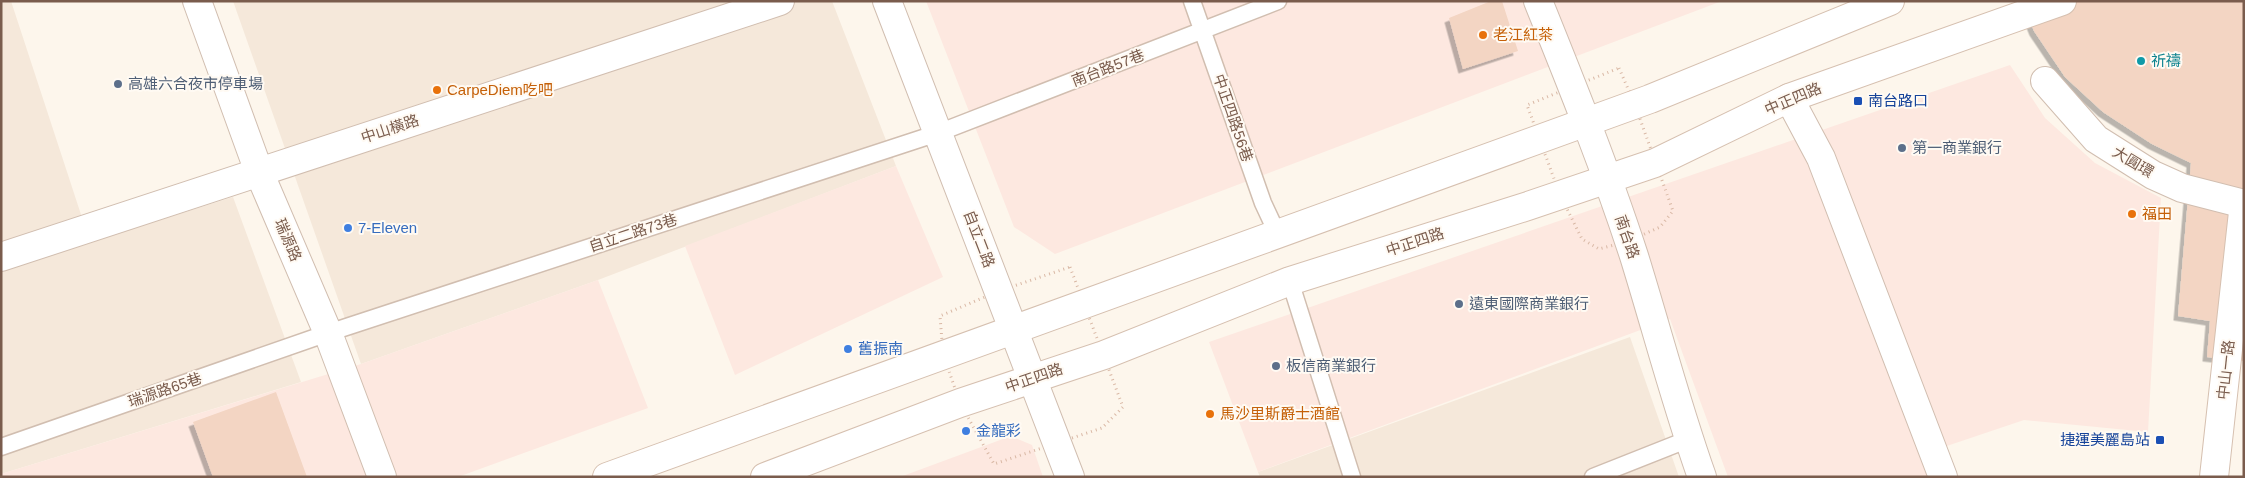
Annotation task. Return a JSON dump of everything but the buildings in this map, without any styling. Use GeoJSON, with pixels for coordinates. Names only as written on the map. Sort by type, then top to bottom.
{"type":"FeatureCollection","features":[{"type":"Feature","properties":{"kind":"street","name":"瑞源路"},"geometry":{"type":"LineString","coordinates":[[197,1],[259,172],[328,333],[382,477]]}},
{"type":"Feature","properties":{"kind":"street","name":"中山橫路"},"geometry":{"type":"LineString","coordinates":[[1,258],[780,1]]}},
{"type":"Feature","properties":{"kind":"street","name":"自立二路"},"geometry":{"type":"LineString","coordinates":[[887,1],[1070,477]]}},
{"type":"Feature","properties":{"kind":"street","name":"南台路"},"geometry":{"type":"LineString","coordinates":[[1538,1],[1588,122],[1634,257],[1702,477]]}},
{"type":"Feature","properties":{"kind":"street"},"geometry":{"type":"LineString","coordinates":[[607,477],[1114,295],[1276,233],[1650,99],[1890,1]]}},
{"type":"Feature","properties":{"kind":"street","name":"中正四路"},"geometry":{"type":"LineString","coordinates":[[765,477],[1032,378],[1104,355],[1290,281],[1655,163],[1789,98],[2062,1]]}},
{"type":"Feature","properties":{"kind":"street","name":"大圓環"},"geometry":{"type":"LineString","coordinates":[[2045,82],[2096,139],[2153,175],[2182,188],[2244,204]]}},
{"type":"Feature","properties":{"kind":"street"},"geometry":{"type":"LineString","coordinates":[[1789,98],[1821,158],[1943,477]]}},
{"type":"Feature","properties":{"kind":"street","name":"中山一路"},"geometry":{"type":"LineString","coordinates":[[2214,477],[2244,204]]}},
{"type":"Feature","properties":{"kind":"lane","name":"中正四路56巷"},"geometry":{"type":"LineString","coordinates":[[1192,1],[1263,203],[1276,233]]}},
{"type":"Feature","properties":{"kind":"lane","name":"南台路57巷"},"geometry":{"type":"LineString","coordinates":[[938,133],[1278,1]]}},
{"type":"Feature","properties":{"kind":"lane","name":"自立二路73巷"},"geometry":{"type":"LineString","coordinates":[[328,333],[938,133]]}},
{"type":"Feature","properties":{"kind":"lane"},"geometry":{"type":"LineString","coordinates":[[1290,281],[1352,477]]}},
{"type":"Feature","properties":{"kind":"lane","name":"瑞源路65巷"},"geometry":{"type":"LineString","coordinates":[[1,447],[328,333]]}},
{"type":"Feature","properties":{"kind":"lane"},"geometry":{"type":"LineString","coordinates":[[1593,477],[1689,439]]}},
{"type":"Feature","properties":{"kind":"shaded area"},"geometry":{"type":"Polygon","coordinates":[[[1,1],[11,1],[90,242],[233,197],[301,382],[1,474],[1,1]]]}},
{"type":"Feature","properties":{"kind":"shaded area"},"geometry":{"type":"Polygon","coordinates":[[[233,1],[832,1],[896,166],[598,280],[361,364],[233,1]]]}},
{"type":"Feature","properties":{"kind":"shaded area"},"geometry":{"type":"Polygon","coordinates":[[[926,1],[1722,1],[1055,254],[1014,227],[926,1]]]}},
{"type":"Feature","properties":{"kind":"shaded area"},"geometry":{"type":"Polygon","coordinates":[[[2010,65],[2045,118],[2095,163],[2161,198],[2148,432],[2024,420],[1929,452],[1939,477],[1728,477],[1670,319],[1258,472],[1209,342],[2010,65]]]}},
{"type":"Feature","properties":{"kind":"shaded area"},"geometry":{"type":"Polygon","coordinates":[[[896,166],[943,277],[735,375],[685,246],[896,166]]]}},
{"type":"Feature","properties":{"kind":"shaded area"},"geometry":{"type":"Polygon","coordinates":[[[598,280],[648,408],[458,477],[1,477],[1,474],[361,364],[598,280]]]}},
{"type":"Feature","properties":{"kind":"shaded area"},"geometry":{"type":"Polygon","coordinates":[[[1630,337],[1679,477],[1260,477],[1258,472],[1630,337]]]}},
{"type":"Feature","properties":{"kind":"shaded area"},"geometry":{"type":"Polygon","coordinates":[[[1011,436],[1032,445],[1043,477],[900,477],[1011,436]]]}},
{"type":"Feature","properties":{"kind":"place","name":"老江紅茶"},"geometry":{"type":"Point","coordinates":[1483,35]}},
{"type":"Feature","properties":{"kind":"place","name":"祈禱"},"geometry":{"type":"Point","coordinates":[2141,61]}},
{"type":"Feature","properties":{"kind":"place","name":"高雄六合夜市停車場"},"geometry":{"type":"Point","coordinates":[118,84]}},
{"type":"Feature","properties":{"kind":"place","name":"CarpeDiem吃吧"},"geometry":{"type":"Point","coordinates":[437,90]}},
{"type":"Feature","properties":{"kind":"place","name":"南台路口"},"geometry":{"type":"Point","coordinates":[1858,101]}},
{"type":"Feature","properties":{"kind":"place","name":"第一商業銀行"},"geometry":{"type":"Point","coordinates":[1902,148]}},
{"type":"Feature","properties":{"kind":"place","name":"福田"},"geometry":{"type":"Point","coordinates":[2132,214]}},
{"type":"Feature","properties":{"kind":"place","name":"7-Eleven"},"geometry":{"type":"Point","coordinates":[348,228]}},
{"type":"Feature","properties":{"kind":"place","name":"遠東國際商業銀行"},"geometry":{"type":"Point","coordinates":[1459,304]}},
{"type":"Feature","properties":{"kind":"place","name":"舊振南"},"geometry":{"type":"Point","coordinates":[848,349]}},
{"type":"Feature","properties":{"kind":"place","name":"板信商業銀行"},"geometry":{"type":"Point","coordinates":[1276,366]}},
{"type":"Feature","properties":{"kind":"place","name":"馬沙里斯爵士酒館"},"geometry":{"type":"Point","coordinates":[1210,414]}},
{"type":"Feature","properties":{"kind":"place","name":"金龍彩"},"geometry":{"type":"Point","coordinates":[966,431]}},
{"type":"Feature","properties":{"kind":"place","name":"捷運美麗島站"},"geometry":{"type":"Point","coordinates":[2160,440]}}]}
